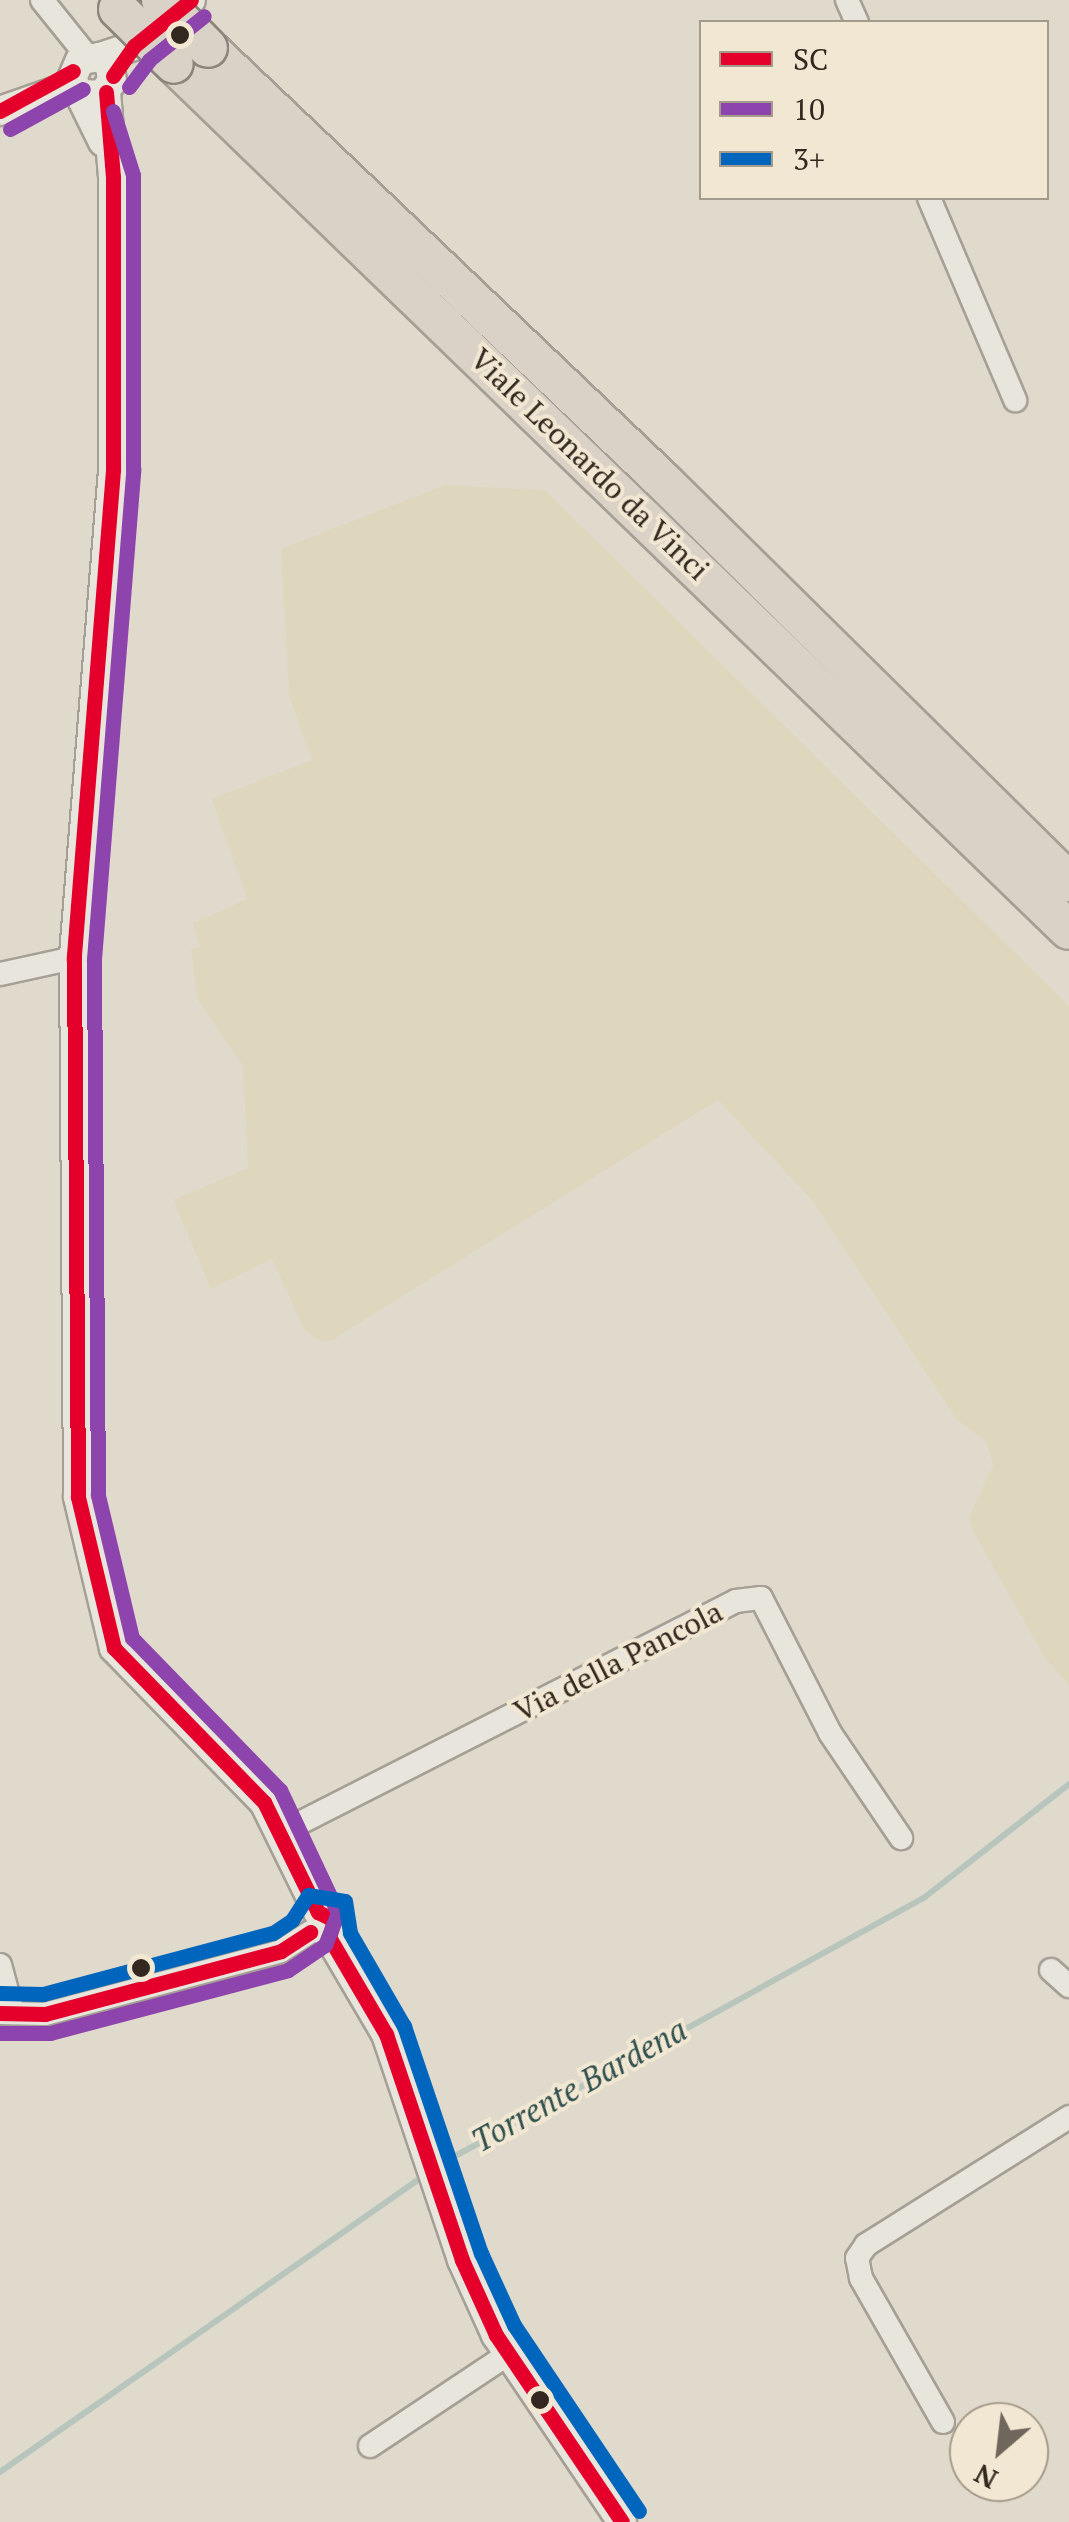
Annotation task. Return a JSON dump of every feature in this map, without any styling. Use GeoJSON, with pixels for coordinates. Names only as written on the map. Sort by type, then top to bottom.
{"type":"FeatureCollection","features":[{"type":"Feature","properties":{"kind":"highway","name":"Viale Leonardo da Vinci"},"geometry":{"type":"LineString","coordinates":[[161,0],[663,481],[1069,882]]}},
{"type":"Feature","properties":{"kind":"highway","name":"Viale Leonardo da Vinci"},"geometry":{"type":"LineString","coordinates":[[114,5],[1069,930]]}},
{"type":"Feature","properties":{"kind":"street"},"geometry":{"type":"LineString","coordinates":[[42,0],[91,76],[111,156],[114,470],[74,958],[73,1418],[78,1497],[103,1614],[114,1648],[132,1673],[224,1755],[284,1831],[319,1927],[386,2034],[471,2282],[507,2354],[622,2522]]}},
{"type":"Feature","properties":{"kind":"street"},"geometry":{"type":"LineString","coordinates":[[6,109],[91,76],[191,0]]}},
{"type":"Feature","properties":{"kind":"street"},"geometry":{"type":"LineString","coordinates":[[931,200],[1015,400]]}},
{"type":"Feature","properties":{"kind":"street"},"geometry":{"type":"LineString","coordinates":[[0,974],[74,958]]}},
{"type":"Feature","properties":{"kind":"street","name":"Via della Pancola"},"geometry":{"type":"LineString","coordinates":[[284,1831],[736,1601],[761,1598],[830,1733],[902,1838]]}},
{"type":"Feature","properties":{"kind":"street"},"geometry":{"type":"LineString","coordinates":[[0,1966],[6,2013],[45,2014],[281,1951],[319,1927]]}},
{"type":"Feature","properties":{"kind":"street"},"geometry":{"type":"LineString","coordinates":[[1052,1970],[1069,1986]]}},
{"type":"Feature","properties":{"kind":"street"},"geometry":{"type":"LineString","coordinates":[[943,2422],[861,2278],[857,2258],[866,2245],[1069,2117]]}},
{"type":"Feature","properties":{"kind":"street"},"geometry":{"type":"LineString","coordinates":[[370,2446],[507,2354]]}},
{"type":"Feature","properties":{"kind":"shaded area"},"geometry":{"type":"Polygon","coordinates":[[[445,485],[545,490],[1069,1006],[1069,1685],[1045,1658],[973,1531],[969,1517],[993,1465],[986,1441],[957,1420],[812,1200],[718,1100],[332,1340],[321,1342],[304,1329],[272,1259],[211,1289],[173,1200],[248,1168],[243,1066],[198,1000],[191,950],[200,946],[193,923],[247,899],[212,799],[312,760],[289,695],[281,549],[445,485]]]}},
{"type":"Feature","properties":{"kind":"waterway","name":"Torrente Bardena"},"geometry":{"type":"LineString","coordinates":[[439,2165],[925,1897],[1069,1784]]}},
{"type":"Feature","properties":{"kind":"waterway","name":"Torrente Bardena"},"geometry":{"type":"LineString","coordinates":[[0,2472],[425,2175]]}},
{"type":"Feature","properties":{"kind":"transit line","name":"SC"},"geometry":{"type":"LineString","coordinates":[[113,76],[134,46],[191,0]]}},
{"type":"Feature","properties":{"kind":"transit line","name":"10"},"geometry":{"type":"LineString","coordinates":[[129,87],[149,60],[204,16]]}},
{"type":"Feature","properties":{"kind":"transit line","name":"SC"},"geometry":{"type":"LineString","coordinates":[[0,111],[73,71]]}},
{"type":"Feature","properties":{"kind":"transit line","name":"10"},"geometry":{"type":"LineString","coordinates":[[10,129],[83,89]]}},
{"type":"Feature","properties":{"kind":"transit line","name":"SC"},"geometry":{"type":"LineString","coordinates":[[106,92],[113,177],[113,470],[74,958],[78,1497],[114,1648],[264,1802],[318,1912],[334,1920],[329,1937]]}},
{"type":"Feature","properties":{"kind":"transit line","name":"10"},"geometry":{"type":"LineString","coordinates":[[0,2033],[50,2033],[288,1970],[325,1945],[338,1913],[280,1790],[132,1638],[98,1495],[94,959],[133,470],[133,175],[113,111]]}},
{"type":"Feature","properties":{"kind":"transit line","name":"3+"},"geometry":{"type":"LineString","coordinates":[[0,1993],[43,1994],[273,1933],[292,1920],[308,1895],[345,1901],[350,1933],[404,2026],[481,2253],[514,2325],[639,2511]]}},
{"type":"Feature","properties":{"kind":"transit line","name":"SC"},"geometry":{"type":"LineString","coordinates":[[0,2013],[45,2014],[281,1951],[310,1932]]}},
{"type":"Feature","properties":{"kind":"transit line","name":"SC"},"geometry":{"type":"LineString","coordinates":[[329,1937],[386,2034],[462,2260],[496,2335],[622,2522]]}}]}
